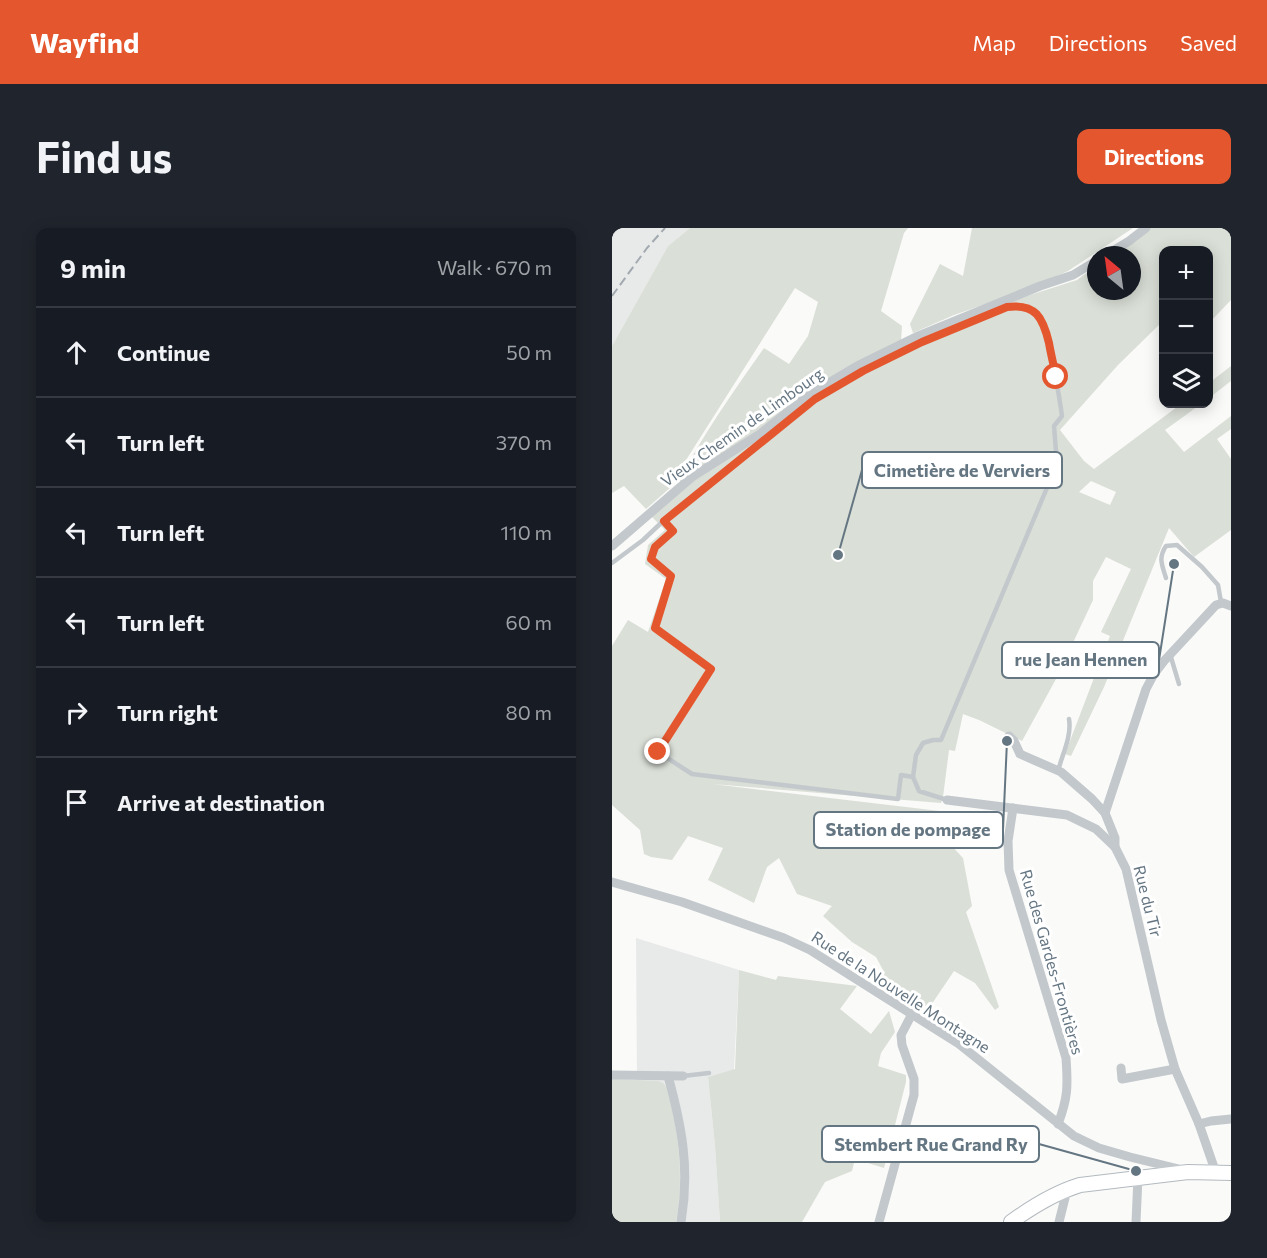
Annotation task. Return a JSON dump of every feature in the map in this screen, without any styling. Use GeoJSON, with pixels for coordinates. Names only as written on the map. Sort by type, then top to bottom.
{"type":"FeatureCollection","features":[{"type":"Feature","properties":{"kind":"street"},"geometry":{"type":"LineString","coordinates":[[1121,246],[1146,228]]}},
{"type":"Feature","properties":{"kind":"street","name":"Vieux Chemin de Limbourg"},"geometry":{"type":"LineString","coordinates":[[612,546],[692,477],[760,434],[810,394],[857,366],[916,337],[1040,286],[1073,275],[1087,266]]}},
{"type":"Feature","properties":{"kind":"street"},"geometry":{"type":"LineString","coordinates":[[1105,813],[1146,689],[1154,674],[1216,605],[1231,606]]}},
{"type":"Feature","properties":{"kind":"street"},"geometry":{"type":"LineString","coordinates":[[1009,736],[1020,754],[1058,771],[1092,799],[1105,813],[1115,838],[1115,847]]}},
{"type":"Feature","properties":{"kind":"street","name":"Rue du Tir"},"geometry":{"type":"LineString","coordinates":[[947,800],[1066,815],[1096,829],[1115,847],[1126,869],[1161,1020],[1175,1069],[1216,1173]]}},
{"type":"Feature","properties":{"kind":"street","name":"Rue des Gardes-Frontières"},"geometry":{"type":"LineString","coordinates":[[1013,808],[1008,841],[1009,870],[1066,1058],[1068,1090],[1065,1107],[1058,1124]]}},
{"type":"Feature","properties":{"kind":"street","name":"Rue de la Nouvelle Montagne"},"geometry":{"type":"LineString","coordinates":[[612,882],[682,902],[810,950],[959,1044],[1074,1136],[1100,1148],[1188,1172]]}},
{"type":"Feature","properties":{"kind":"street"},"geometry":{"type":"LineString","coordinates":[[879,1222],[914,1095],[914,1079],[902,1045],[901,1035],[912,1014]]}},
{"type":"Feature","properties":{"kind":"street"},"geometry":{"type":"LineString","coordinates":[[1120,1068],[1122,1079],[1175,1069]]}},
{"type":"Feature","properties":{"kind":"street"},"geometry":{"type":"LineString","coordinates":[[612,1075],[683,1076]]}},
{"type":"Feature","properties":{"kind":"street"},"geometry":{"type":"LineString","coordinates":[[668,1076],[682,1132],[685,1166],[681,1222]]}},
{"type":"Feature","properties":{"kind":"street"},"geometry":{"type":"LineString","coordinates":[[1198,1124],[1231,1119]]}},
{"type":"Feature","properties":{"kind":"street"},"geometry":{"type":"LineString","coordinates":[[1011,1222],[1044,1199],[1080,1185],[1188,1172],[1231,1173]]}},
{"type":"Feature","properties":{"kind":"street"},"geometry":{"type":"LineString","coordinates":[[1136,1222],[1138,1177]]}},
{"type":"Feature","properties":{"kind":"street"},"geometry":{"type":"LineString","coordinates":[[1059,1222],[1065,1198],[1063,1191]]}},
{"type":"Feature","properties":{"kind":"lane"},"geometry":{"type":"LineString","coordinates":[[612,563],[815,399],[863,371],[922,342],[1007,307],[1015,306],[1034,311],[1042,319],[1046,330],[1062,416],[1054,426],[1057,464],[941,740],[922,743],[916,755],[913,777],[920,791],[947,800]]}},
{"type":"Feature","properties":{"kind":"lane"},"geometry":{"type":"LineString","coordinates":[[664,521],[673,531],[655,547],[651,559],[671,576],[655,628],[711,669],[658,752],[692,774],[898,799],[900,776],[913,777]]}},
{"type":"Feature","properties":{"kind":"lane"},"geometry":{"type":"LineString","coordinates":[[1166,578],[1161,553],[1166,546],[1177,545],[1218,585],[1221,604]]}},
{"type":"Feature","properties":{"kind":"lane"},"geometry":{"type":"LineString","coordinates":[[1170,654],[1179,684]]}},
{"type":"Feature","properties":{"kind":"lane"},"geometry":{"type":"LineString","coordinates":[[1058,771],[1070,725],[1069,719]]}},
{"type":"Feature","properties":{"kind":"lane"},"geometry":{"type":"LineString","coordinates":[[683,1076],[709,1073]]}},
{"type":"Feature","properties":{"kind":"shaded area"},"geometry":{"type":"Polygon","coordinates":[[[612,228],[690,228],[668,246],[612,346],[612,228]]]}},
{"type":"Feature","properties":{"kind":"shaded area"},"geometry":{"type":"Polygon","coordinates":[[[690,228],[908,228],[904,233],[881,311],[902,326],[901,341],[677,484],[707,431],[764,348],[789,364],[808,336],[818,302],[795,288],[671,487],[646,509],[624,486],[612,493],[612,346],[668,246],[690,228]]]}},
{"type":"Feature","properties":{"kind":"shaded area"},"geometry":{"type":"Polygon","coordinates":[[[972,228],[1133,228],[1106,246],[1087,246],[1087,258],[1068,271],[1026,290],[954,315],[913,333],[910,324],[940,264],[963,276],[972,228]]]}},
{"type":"Feature","properties":{"kind":"shaded area"},"geometry":{"type":"Polygon","coordinates":[[[1150,228],[1231,228],[1231,300],[1213,319],[1213,246],[1159,246],[1159,325],[1118,365],[1060,430],[1084,461],[1094,469],[1176,408],[1195,408],[1165,430],[1184,452],[1231,416],[1231,429],[1217,439],[1231,459],[1231,530],[1194,557],[1169,528],[1104,687],[1071,756],[1065,754],[1110,636],[1101,632],[1131,569],[1106,557],[1093,581],[1093,600],[1056,679],[1022,741],[963,714],[955,751],[949,750],[941,803],[712,784],[948,812],[949,843],[963,858],[972,906],[966,912],[999,1007],[995,1010],[975,983],[954,971],[925,1014],[875,982],[883,970],[876,957],[852,942],[823,916],[832,906],[797,894],[779,858],[767,867],[754,903],[708,880],[723,848],[688,836],[672,860],[644,854],[640,830],[612,805],[612,646],[628,620],[648,632],[666,579],[645,564],[648,545],[665,530],[651,516],[692,480],[812,396],[860,369],[919,339],[1011,301],[1077,280],[1087,273],[1087,300],[1141,300],[1141,246],[1124,246],[1150,228]],[[1091,481],[1079,492],[1110,505],[1116,492],[1091,481]]]}},
{"type":"Feature","properties":{"kind":"shaded area"},"geometry":{"type":"Polygon","coordinates":[[[1231,366],[1231,381],[1213,395],[1213,380],[1231,366]]]}},
{"type":"Feature","properties":{"kind":"shaded area"},"geometry":{"type":"Polygon","coordinates":[[[636,938],[739,970],[734,1070],[708,1077],[720,1222],[612,1222],[637,1079],[636,938]]]}},
{"type":"Feature","properties":{"kind":"shaded area"},"geometry":{"type":"Polygon","coordinates":[[[739,970],[776,980],[778,976],[857,986],[840,1009],[871,1034],[889,1011],[895,1032],[881,1053],[878,1066],[906,1075],[884,1168],[855,1159],[852,1171],[825,1182],[802,1222],[720,1222],[708,1077],[735,1069],[739,970]]]}},
{"type":"Feature","properties":{"kind":"shaded area"},"geometry":{"type":"Polygon","coordinates":[[[612,1079],[658,1081],[666,1087],[679,1154],[680,1188],[676,1222],[612,1222],[612,1079]]]}},
{"type":"Feature","properties":{"kind":"railway"},"geometry":{"type":"LineString","coordinates":[[612,296],[647,248],[665,228]]}},
{"type":"Feature","properties":{"kind":"place","name":"Cimetière de Verviers"},"geometry":{"type":"Point","coordinates":[838,555]}},
{"type":"Feature","properties":{"kind":"place","name":"rue Jean Hennen"},"geometry":{"type":"Point","coordinates":[1174,564]}},
{"type":"Feature","properties":{"kind":"place","name":"Station de pompage"},"geometry":{"type":"Point","coordinates":[1007,741]}},
{"type":"Feature","properties":{"kind":"place","name":"Stembert Rue Grand Ry"},"geometry":{"type":"Point","coordinates":[1136,1171]}},
{"type":"Feature","properties":{"kind":"route"},"geometry":{"type":"LineString","coordinates":[[658,752],[711,669],[655,628],[671,576],[651,559],[655,547],[673,531],[664,521],[815,399],[863,371],[922,342],[1007,307],[1029,309],[1042,319],[1056,377]]}}]}
